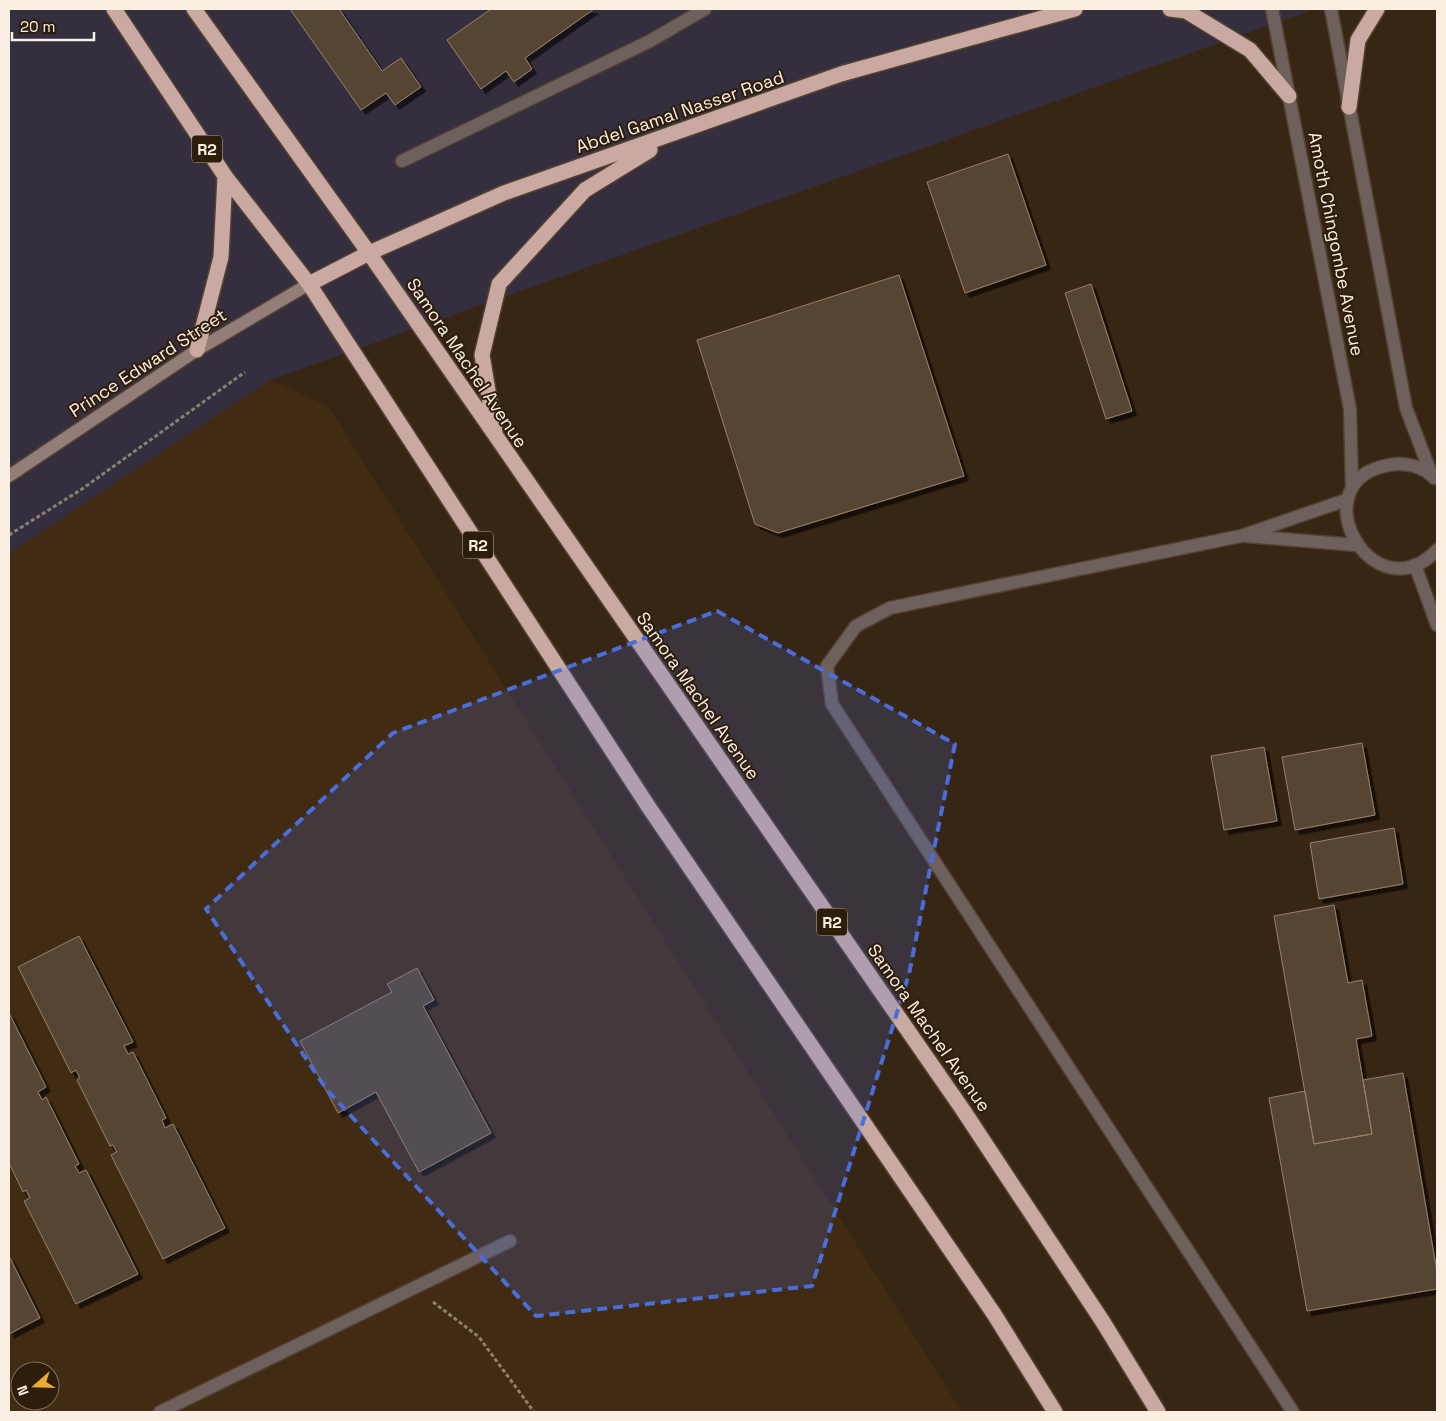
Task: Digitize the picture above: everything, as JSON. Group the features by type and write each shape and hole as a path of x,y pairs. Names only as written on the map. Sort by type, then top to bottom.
{"highway":[{"name":"R2","path":"114,9 225,176 309,284 648,806 994,1314 1055,1412"},
{"name":"Samora Machel Avenue","path":"194,9 369,253 963,1110 1104,1322 1158,1412"},
{"name":"Abdel Gamal Nasser Road","path":"309,284 369,253 504,194 841,74 1075,9"},
{"path":"1170,9 1186,11 1250,50 1290,96"},
{"path":"1349,106 1358,40 1377,9"},
{"path":"496,438 482,356 499,284 585,190 674,135"},
{"path":"197,350 221,257 225,176"}],"main road":[{"name":"Prince Edward Street","path":"9,476 197,350 309,284"}],"street":[{"path":"402,161 650,41 705,9"},
{"name":"Amoth Chingombe Avenue","path":"1272,9 1350,408 1352,487"},
{"path":"1331,9 1406,408 1435,479"},
{"path":"1435,479 1415,466 1398,463 1380,466 1352,487 1346,500 1347,521 1356,545 1370,560 1384,566 1399,568 1415,565 1430,558 1437,550"},
{"path":"1293,1412 832,704 827,666 856,626 890,608 1241,536 1346,500"},
{"path":"1241,536 1356,545"},
{"path":"1415,565 1437,625"},
{"path":"160,1412 510,1241"}],"path":[{"path":"9,536 82,489 245,372"},
{"path":"414,1288 479,1337 534,1412"}],"highlighted area":[{"path":"717,611 955,744 909,974 812,1286 536,1316 327,1090 206,909 393,733"}],"shaded area":[{"path":"9,9 1315,9 270,380 9,554"},
{"path":"270,380 328,406 962,1412 9,1412 9,554"}],"building":[{"path":"290,9 339,9 382,71 401,58 421,87 395,105 386,93 361,110"},
{"path":"491,9 594,9 525,58 532,69 514,82 506,71 481,89 447,40"},
{"path":"1008,154 1046,265 965,293 927,182"},
{"path":"899,275 964,476 778,533 755,524 697,340"},
{"path":"1091,284 1132,411 1106,419 1065,293"},
{"path":"1362,743 1375,815 1295,830 1282,757"},
{"path":"1264,747 1277,821 1224,830 1211,756"},
{"path":"1394,828 1403,884 1319,899 1310,843"},
{"path":"1334,905 1348,983 1362,980 1372,1036 1356,1039 1372,1134 1314,1144 1274,916"},
{"path":"79,936 133,1042 124,1046 128,1054 133,1052 166,1118 162,1120 165,1128 173,1124 225,1228 163,1259 111,1155 117,1152 113,1145 110,1146 77,1080 80,1078 76,1070 71,1073 18,967"},
{"path":"417,968 434,1000 423,1006 491,1133 419,1172 376,1092 338,1113 300,1041 392,992 387,984"},
{"path":"9,1013 46,1087 38,1092 42,1100 46,1097 79,1164 75,1166 79,1173 86,1170 138,1274 76,1304 24,1201 30,1198 26,1190 23,1192 9,1163"},
{"path":"1403,1073 1437,1272 1437,1289 1307,1311 1269,1098 1305,1091 1314,1144 1372,1134 1363,1080"},
{"path":"9,1256 40,1318 9,1334"}]}
